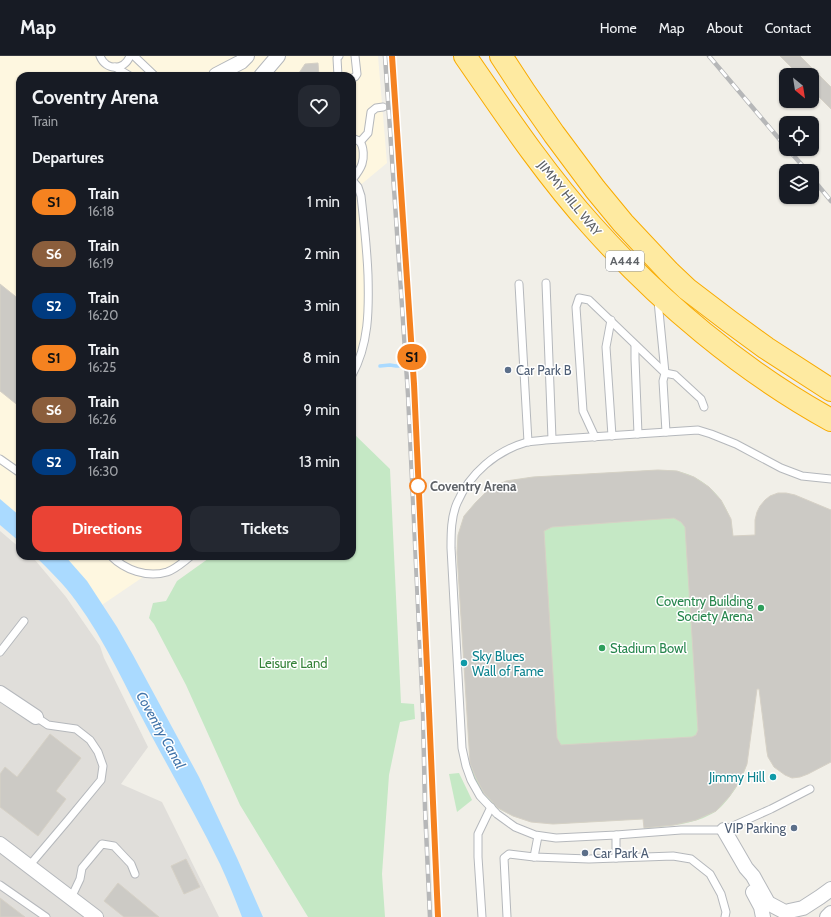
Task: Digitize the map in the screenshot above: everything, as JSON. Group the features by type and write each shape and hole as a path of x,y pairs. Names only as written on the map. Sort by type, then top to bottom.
{"highway":[{"name":"JIMMY HILL WAY","path":"465,56 559,187 591,226 658,293 740,361 781,390 831,420"},
{"name":"JIMMY HILL WAY","path":"501,56 554,134 595,189 623,223 669,272 687,289 729,321 772,352 831,390"}],"street":[{"path":"225,72 241,62 247,56"},
{"path":"264,72 278,56"},
{"path":"1,695 36,716"},
{"path":"724,830 768,903 790,913"},
{"path":"0,844 96,917"},
{"path":"746,868 745,880 761,907 763,917"},
{"path":"769,917 776,912 790,913 803,908 831,889"},
{"path":"827,917 831,913"}],"lane":[{"path":"100,56 103,62 107,65 115,67 123,72"},
{"path":"115,67 120,67 130,56"},
{"path":"134,56 151,72"},
{"path":"338,72 337,58 339,56"},
{"path":"355,56 356,76"},
{"path":"360,142 368,134 371,112 376,108 383,107"},
{"path":"356,140 360,142 363,149 363,163 356,175"},
{"path":"356,185 360,196 367,255 369,301 366,332 362,351 356,365"},
{"path":"546,283 552,439"},
{"path":"519,284 528,442"},
{"path":"658,293 665,373 663,381 666,432"},
{"path":"595,437 583,411 576,307 579,298 589,300 665,373 674,375 701,399 704,407"},
{"path":"611,320 606,347 612,436"},
{"path":"635,345 638,434"},
{"path":"810,788 724,830 681,830 556,838 538,836 515,827 497,814 480,796 466,766 462,748 451,525 456,503 464,489 479,470 493,458 511,448 528,442 552,439 698,430 711,434 757,455 781,468 802,476 831,479"},
{"path":"0,459 16,470"},
{"path":"115,560 128,569 142,573 154,574 173,569 185,560"},
{"path":"0,652 24,621"},
{"path":"29,866 101,780 103,766 98,752 90,740 76,729 48,725 36,716"},
{"path":"482,917 478,834 491,808"},
{"path":"616,835 616,858"},
{"path":"534,857 538,836"},
{"path":"71,898 80,879 82,868 102,844 114,846 131,864 135,874"},
{"path":"507,917 504,858 509,854 534,857 589,859 673,856 691,859 710,874 721,894 726,912 724,917"},
{"path":"0,885 46,917"}],"shaded area":[{"path":"0,56 378,56 387,163 358,187 361,196 368,316 356,360 356,72 16,72 16,526 0,513"},
{"path":"0,531 16,545 16,560 35,560 66,597 100,646 104,658 148,747 121,784 162,802 219,917 0,917"},
{"path":"51,560 185,560 173,569 149,573 93,611"}],"green space":[{"name":"Leisure Land","path":"356,436 390,469 401,703 414,704 415,719 400,722 389,775 382,874 385,917 308,917 240,805 186,685 154,624 149,618 153,603 166,601 177,581 206,560 356,560"},
{"name":"Stadium Bowl","path":"670,470 686,473 710,487 722,501 731,520 747,764 743,775 732,793 718,810 698,820 681,824 644,828 663,814 643,819 553,824 513,816 497,808 477,786 472,774 457,553 458,535 464,516 489,489 506,481 533,477"},
{"path":"459,773 472,800 457,812 449,774"}],"water":[{"path":"0,499 16,513 16,539 0,525"},
{"name":"Coventry Canal","path":"39,560 69,560 87,581 117,627 199,777 263,917 242,917 212,847 106,649 87,617 56,577"}],"building":[{"path":"780,56 800,56 812,68 792,68"},
{"path":"318,63 319,72 300,72 305,64"},
{"path":"819,75 831,87 831,109 819,97"},
{"path":"0,284 16,297 16,404 0,391"},
{"name":"Stadium Bowl","path":"658,470 677,471 694,477 709,487 721,500 731,519 733,536 755,535 755,520 760,506 770,496 778,493 795,495 831,510 831,762 808,774 792,778 774,767 768,757 759,689 757,689 747,764 740,781 729,797 716,811 696,820 674,825 644,828 643,819 553,824 531,822 513,816 498,808 484,793 470,763 457,553 458,535 464,516 489,489 506,481 533,477","holes":["674,518 681,522 685,527 698,730 696,735 692,737 561,745 557,738 544,531 552,527"]},
{"path":"50,734 81,758 56,791 66,799 38,836 0,807 0,774 5,767 17,777"},
{"path":"186,859 200,887 184,894 171,866"},
{"path":"118,883 159,917 124,917 104,901"},
{"path":"0,898 25,917 0,917"}],"waterway":[{"path":"416,364 423,363"},
{"path":"380,366 399,366"}],"railway":[{"path":"385,56 408,394 423,712 425,808 430,917"},
{"path":"392,56 416,427"},
{"path":"709,56 779,139"},
{"path":"794,156 801,164"},
{"path":"819,186 831,201"},
{"path":"429,705 438,917"}],"train":[{"name":"S1","path":"392,56 414,384 436,900 438,917"}],"place":[{"name":"Car Park B","path":"508,370"},
{"name":"Coventry Arena","path":"418,486"},
{"name":"Coventry Building Society Arena","path":"761,608"},
{"name":"Stadium Bowl","path":"602,648"},
{"name":"Sky Blues Wall of Fame","path":"464,663"},
{"name":"Jimmy Hill","path":"773,777"},
{"name":"VIP Parking","path":"794,828"},
{"name":"Car Park A","path":"585,853"}]}
